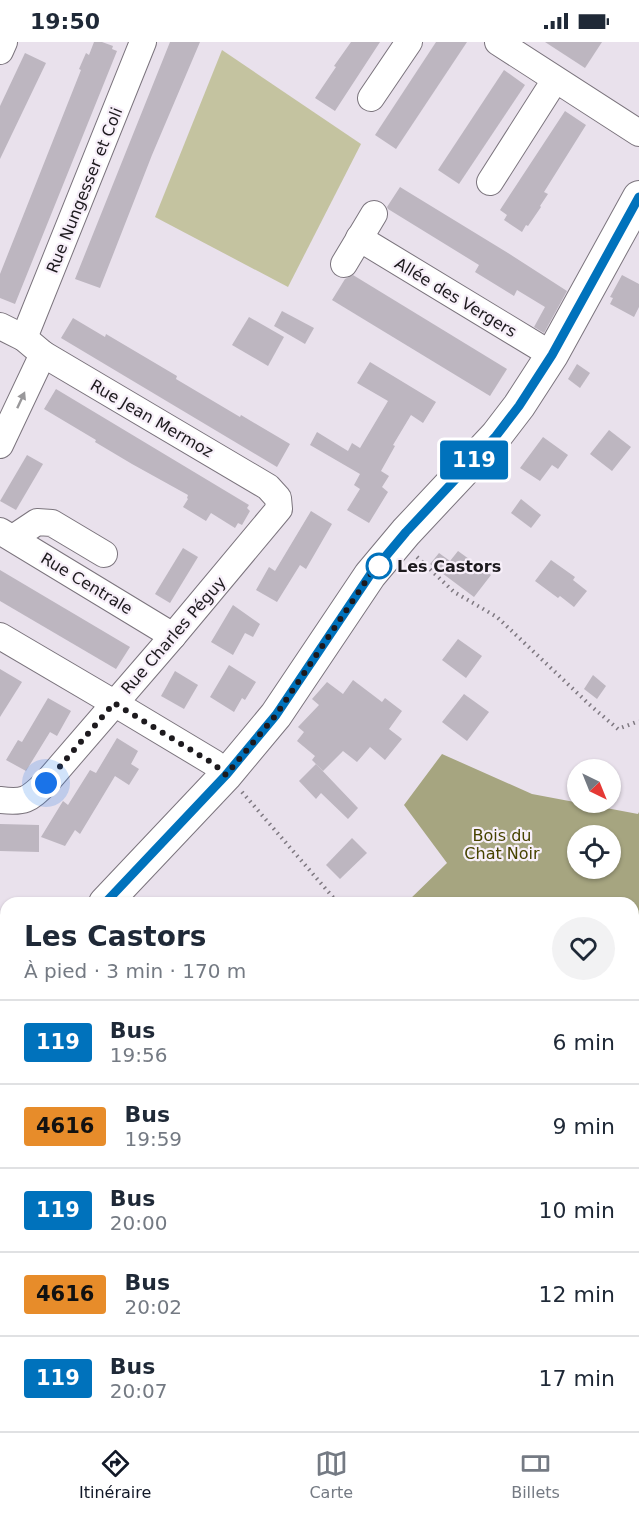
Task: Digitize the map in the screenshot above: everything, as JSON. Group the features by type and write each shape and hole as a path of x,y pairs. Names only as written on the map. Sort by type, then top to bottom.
{"main road":[{"path":"111,897 226,775 276,715 370,575 496,436 519,406 552,355 639,197"}],"street":[{"path":"0,51 4,42"},
{"name":"Rue Nungesser et Coli","path":"0,445 144,42"},
{"path":"371,98 409,42"},
{"path":"498,42 639,133"},
{"path":"490,182 555,80"},
{"path":"344,264 374,214"},
{"name":"Allée des Vergers","path":"359,238 552,355"},
{"name":"Rue Jean Mermoz","path":"0,326 268,487 279,498"},
{"name":"Rue Charles Péguy","path":"0,800 17,802 31,798 46,783 279,509 279,498"},
{"path":"6,534 37,522 52,523 104,554"},
{"name":"Rue Centrale","path":"6,534 173,636"},
{"path":"0,636 214,764 226,775"}],"path":[{"path":"399,541 454,592 497,618 618,729 639,722"},
{"path":"226,775 333,897"}],"green space":[{"path":"222,50 361,144 288,287 155,217"},
{"name":"Bois du Chat Noir","path":"442,754 532,794 567,801 567,813 621,813 621,811 638,814 639,812 639,897 412,897 447,863 404,805"}],"building":[{"path":"94,42 113,46 112,49 117,51 15,304 0,298 0,274 81,70 79,69 86,53 89,55"},
{"path":"170,42 200,42 152,155 100,288 75,279"},
{"path":"351,42 380,42 335,111 315,98"},
{"path":"436,42 467,42 396,149 375,135"},
{"path":"545,42 602,42 585,68"},
{"path":"25,53 46,63 0,159 0,106"},
{"path":"504,70 525,85 459,184 438,170"},
{"path":"565,111 586,125 544,192 548,194 541,207 522,232 504,220 507,215 500,210"},
{"path":"400,187 567,291 544,333 534,327 545,307 517,290 514,296 475,272 479,265 388,209 387,207"},
{"path":"353,275 507,369 490,396 332,300 345,279"},
{"path":"622,275 639,284 639,307 634,317 610,304 613,298 610,297"},
{"path":"282,311 314,328 305,344 274,326"},
{"path":"249,317 284,337 268,366 232,345"},
{"path":"73,318 105,337 106,334 177,376 176,379 290,444 277,467 61,338"},
{"path":"370,362 436,402 423,423 411,415 393,445 395,446 381,471 389,476 382,487 388,492 369,523 347,510 360,489 354,485 360,474 310,445 317,432 348,451 352,443 360,448 388,401 357,383"},
{"path":"577,364 590,373 580,388 568,379"},
{"path":"56,389 249,505 247,508 250,511 242,525 238,523 235,528 211,513 206,521 183,507 188,495 95,442 96,440 44,409"},
{"path":"609,430 631,447 612,471 590,454"},
{"path":"543,437 568,455 558,469 552,465 540,481 520,468"},
{"path":"27,455 43,464 16,510 0,501"},
{"path":"521,499 541,515 531,528 511,513"},
{"path":"311,511 332,524 306,569 300,565 277,602 256,590 269,567 275,571"},
{"path":"183,548 198,557 170,603 155,594"},
{"path":"458,551 491,575 474,597 430,564 439,553 450,561"},
{"path":"551,560 575,577 573,580 587,591 574,607 535,581"},
{"path":"0,570 130,647 116,669 0,601"},
{"path":"233,605 260,624 253,637 245,633 233,655 211,642"},
{"path":"458,639 482,656 466,678 442,660"},
{"path":"229,665 256,682 245,700 242,698 234,712 210,697"},
{"path":"0,669 22,682 0,717"},
{"path":"175,671 198,685 184,709 161,696"},
{"path":"593,675 606,686 597,699 584,689"},
{"path":"353,680 382,702 385,698 402,711 389,729 402,739 385,760 370,747 357,762 343,751 323,771 312,760 315,756 297,741 304,732 298,727 319,705 312,699 327,682 343,694"},
{"path":"464,694 489,712 467,741 442,722"},
{"path":"48,698 71,711 57,736 50,732 26,771 6,760 18,740 22,742"},
{"path":"117,738 138,751 131,764 139,769 129,785 115,776 80,834 75,830 65,846 41,837 63,801 68,805 90,770 96,773"},
{"path":"316,764 358,808 348,819 321,793 316,799 299,781"},
{"path":"0,824 39,825 39,852 0,851"},
{"path":"352,838 367,853 340,879 326,865"}],"bus line":[{"name":"119","path":"111,897 226,775 276,715 370,575 406,532 496,436 519,406 552,355 639,197"}],"place":[{"name":"Les Castors","path":"379,566"}],"route":[{"path":"46,783 114,703 214,764 226,775 276,715 370,575 384,560 379,566"}]}
